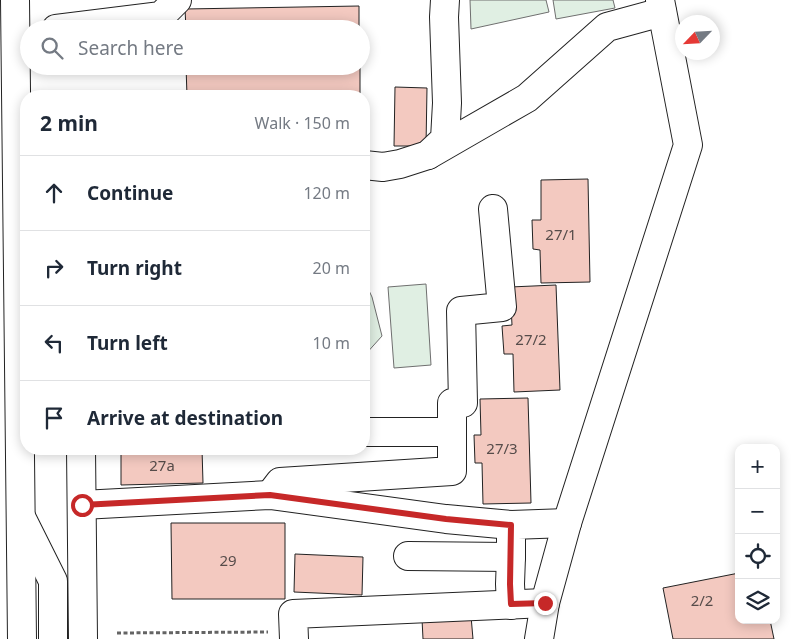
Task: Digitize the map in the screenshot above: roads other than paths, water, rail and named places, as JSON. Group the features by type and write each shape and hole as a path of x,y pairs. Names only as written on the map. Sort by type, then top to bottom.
{"main road":[{"path":"15,0 20,24"},
{"path":"129,20 162,16 177,0"},
{"path":"428,156 445,138 447,103 445,0"},
{"path":"370,166 382,167 428,156 527,98 607,27 661,6 688,145 567,523 545,603 539,639"},
{"path":"20,46 16,73 20,428"},
{"path":"16,73 26,90"},
{"path":"270,495 280,482 452,470 452,403 463,403 461,311 502,307 493,209"},
{"path":"370,432 452,432"},
{"path":"20,455 22,639"},
{"path":"81,455 83,639"},
{"path":"82,505 270,495 446,519 511,525 567,523"},
{"path":"21,517 53,581 53,639"},
{"path":"511,525 511,604"},
{"path":"408,556 511,557"},
{"path":"294,636 293,614 545,603"}]}
